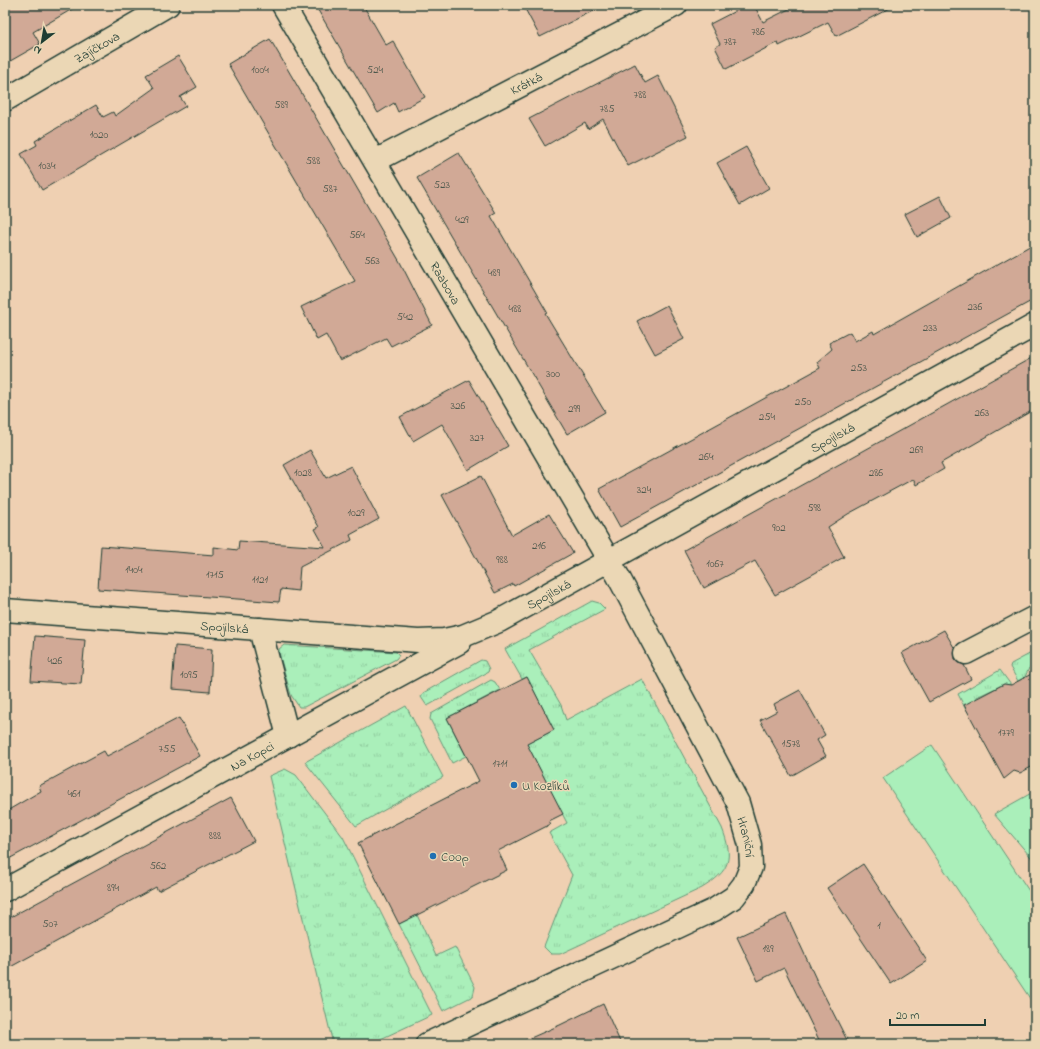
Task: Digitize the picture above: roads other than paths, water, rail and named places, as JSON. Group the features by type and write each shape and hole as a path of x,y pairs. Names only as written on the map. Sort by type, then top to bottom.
{"street":[{"name":"Zajíčkova","path":"5,100 168,5"},
{"name":"Raabova","path":"283,5 609,561"},
{"name":"Krátká","path":"375,161 676,5"},
{"name":"Spojilská","path":"5,610 418,641 444,640 463,636 499,621 1035,325"},
{"name":"Hraniční","path":"427,1044 714,910 734,897 744,884 751,867 750,844 738,802 609,561"},
{"path":"966,653 1035,617"},
{"name":"Na Kopci","path":"5,890 499,621"},
{"path":"260,630 288,736"}],"place":[{"name":"U Kozlíků","path":"514,785"},
{"name":"Coop","path":"433,856"}]}
